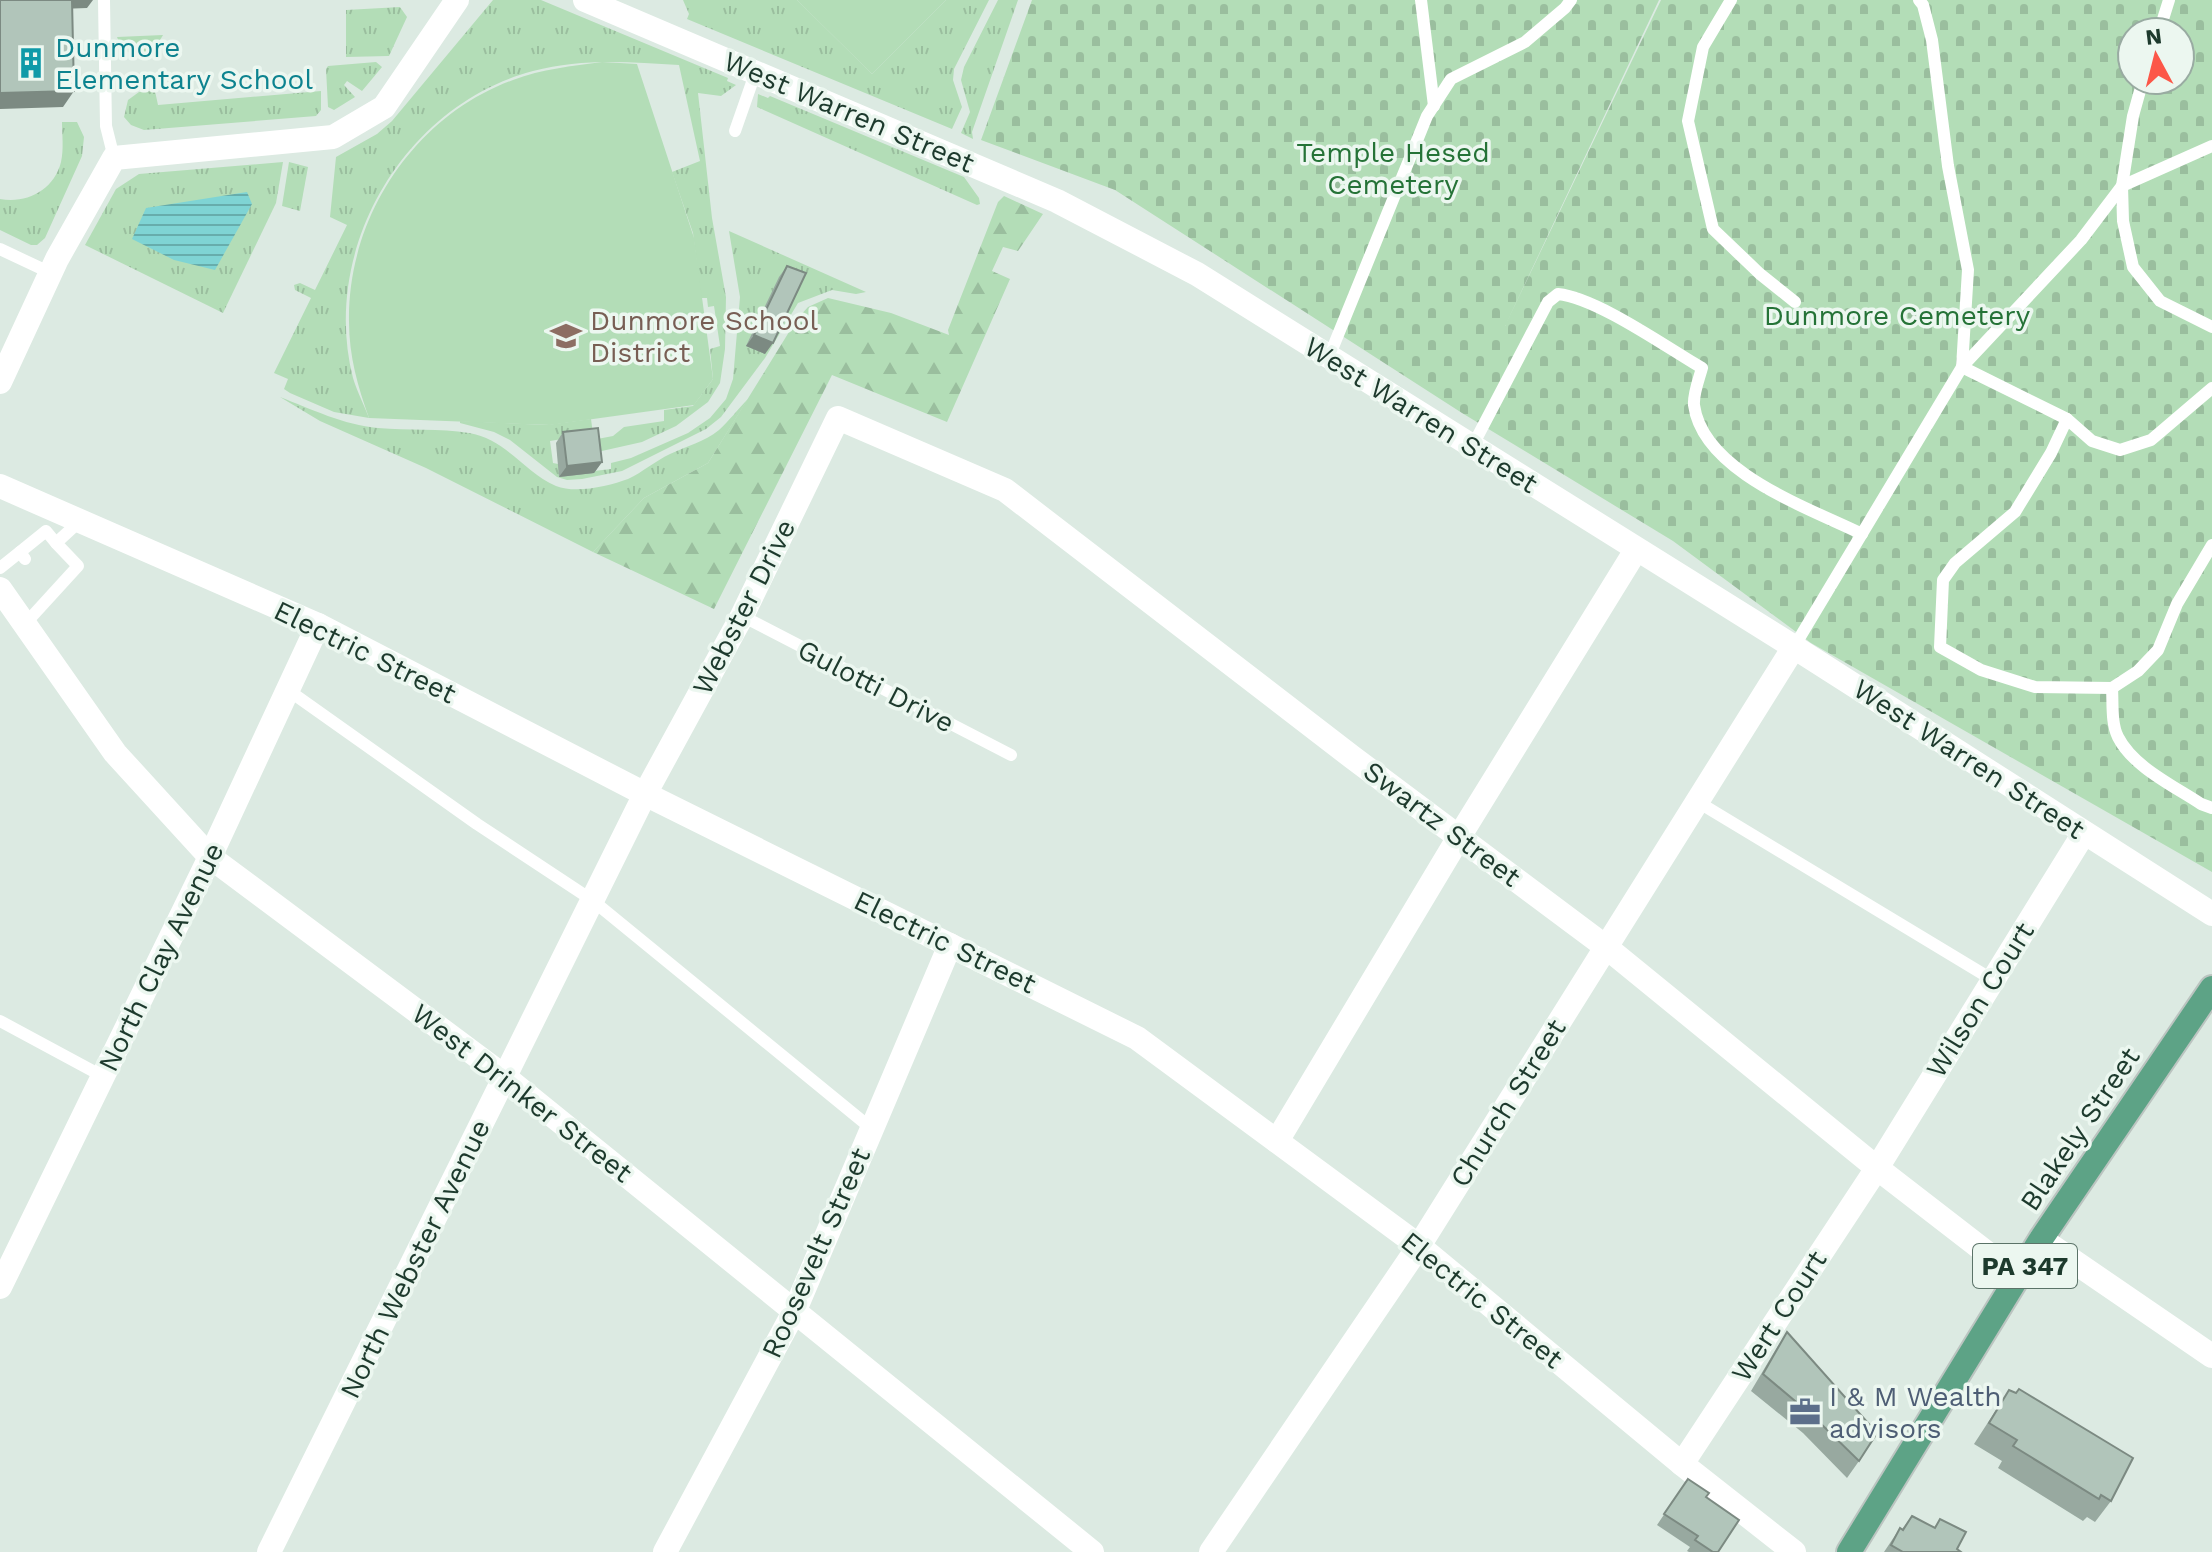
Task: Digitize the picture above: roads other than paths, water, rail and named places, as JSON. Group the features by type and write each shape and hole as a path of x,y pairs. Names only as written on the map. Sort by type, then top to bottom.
{"main road":[{"name":"Blakely Street","path":"1849,1552 2041,1239 2212,988"}],"street":[{"path":"0,382 51,273 114,158 333,137 384,107 457,0"},
{"name":"West Warren Street","path":"585,0 1057,201 1197,274 1794,647 2212,914"},
{"name":"Webster Drive","path":"645,794 742,616 838,418"},
{"name":"Swartz Street","path":"838,418 1005,490 1606,947 1877,1168 2018,1277"},
{"name":"Electric Street","path":"0,486 318,625 645,794 1137,1038 1419,1246 1682,1464 1794,1552"},
{"path":"1277,1141 1636,550"},
{"name":"West Drinker Street","path":"0,589 115,753 210,857 505,1077 1092,1552"},
{"name":"North Clay Avenue","path":"0,1287 210,857 318,625"},
{"name":"Church Street","path":"1211,1552 1419,1246 1794,647"},
{"name":"North Webster Avenue","path":"269,1552 645,794"},
{"name":"Wilson Court","path":"1877,1168 2084,833"},
{"name":"Roosevelt Street","path":"665,1552 795,1310 950,945"},
{"name":"Wert Court","path":"1682,1464 1877,1168"},
{"path":"2041,1239 2212,1356"}],"lane":[{"path":"104,0 106,126 114,158"},
{"path":"1421,0 1434,106"},
{"path":"1329,357 1427,116 1451,79 1525,42 1571,0"},
{"path":"1731,0 1703,47 1688,121 1713,229 1795,302"},
{"path":"1919,0 1932,40 1948,166 1968,270 1962,367"},
{"path":"735,131 756,71"},
{"path":"2139,96 2122,186 2123,221 2133,267 2160,301 2212,327"},
{"path":"1794,647 1962,367 2081,240 2122,186 2212,146"},
{"path":"0,249 51,273"},
{"path":"1472,447 1548,302 1558,294 1570,295 1620,319 1702,368 1693,403 1701,428 1711,444 1747,477 1862,534"},
{"path":"1962,367 2067,419 2092,441 2120,450 2151,440 2212,388"},
{"path":"2067,419 2051,453 2015,512 1955,563 1943,580 1940,647 1981,670 2035,687 2112,688 2138,671 2158,650 2177,604 2212,545"},
{"path":"56,543 80,521"},
{"path":"0,568 22,555 46,531 78,566 25,624"},
{"path":"40,583 49,596"},
{"name":"Gulotti Drive","path":"742,616 1011,755"},
{"path":"2112,688 2114,723 2119,739 2138,761 2201,804 2212,808"},
{"path":"288,690 477,824 592,900 872,1129"},
{"path":"1698,802 1993,980"},
{"path":"0,1021 104,1077"}],"water":[{"path":"247,192 252,204 215,270 174,260 132,239 146,208"}],"place":[{"name":"Dunmore Elementary School","path":"31,63"},
{"name":"Dunmore School District","path":"566,336"},
{"name":"I & M Wealth advisors","path":"1805,1412"}],"park label":[{"name":"Temple Hesed Cemetery","path":"1393,168"},
{"name":"Dunmore Cemetery","path":"1897,315"}]}
